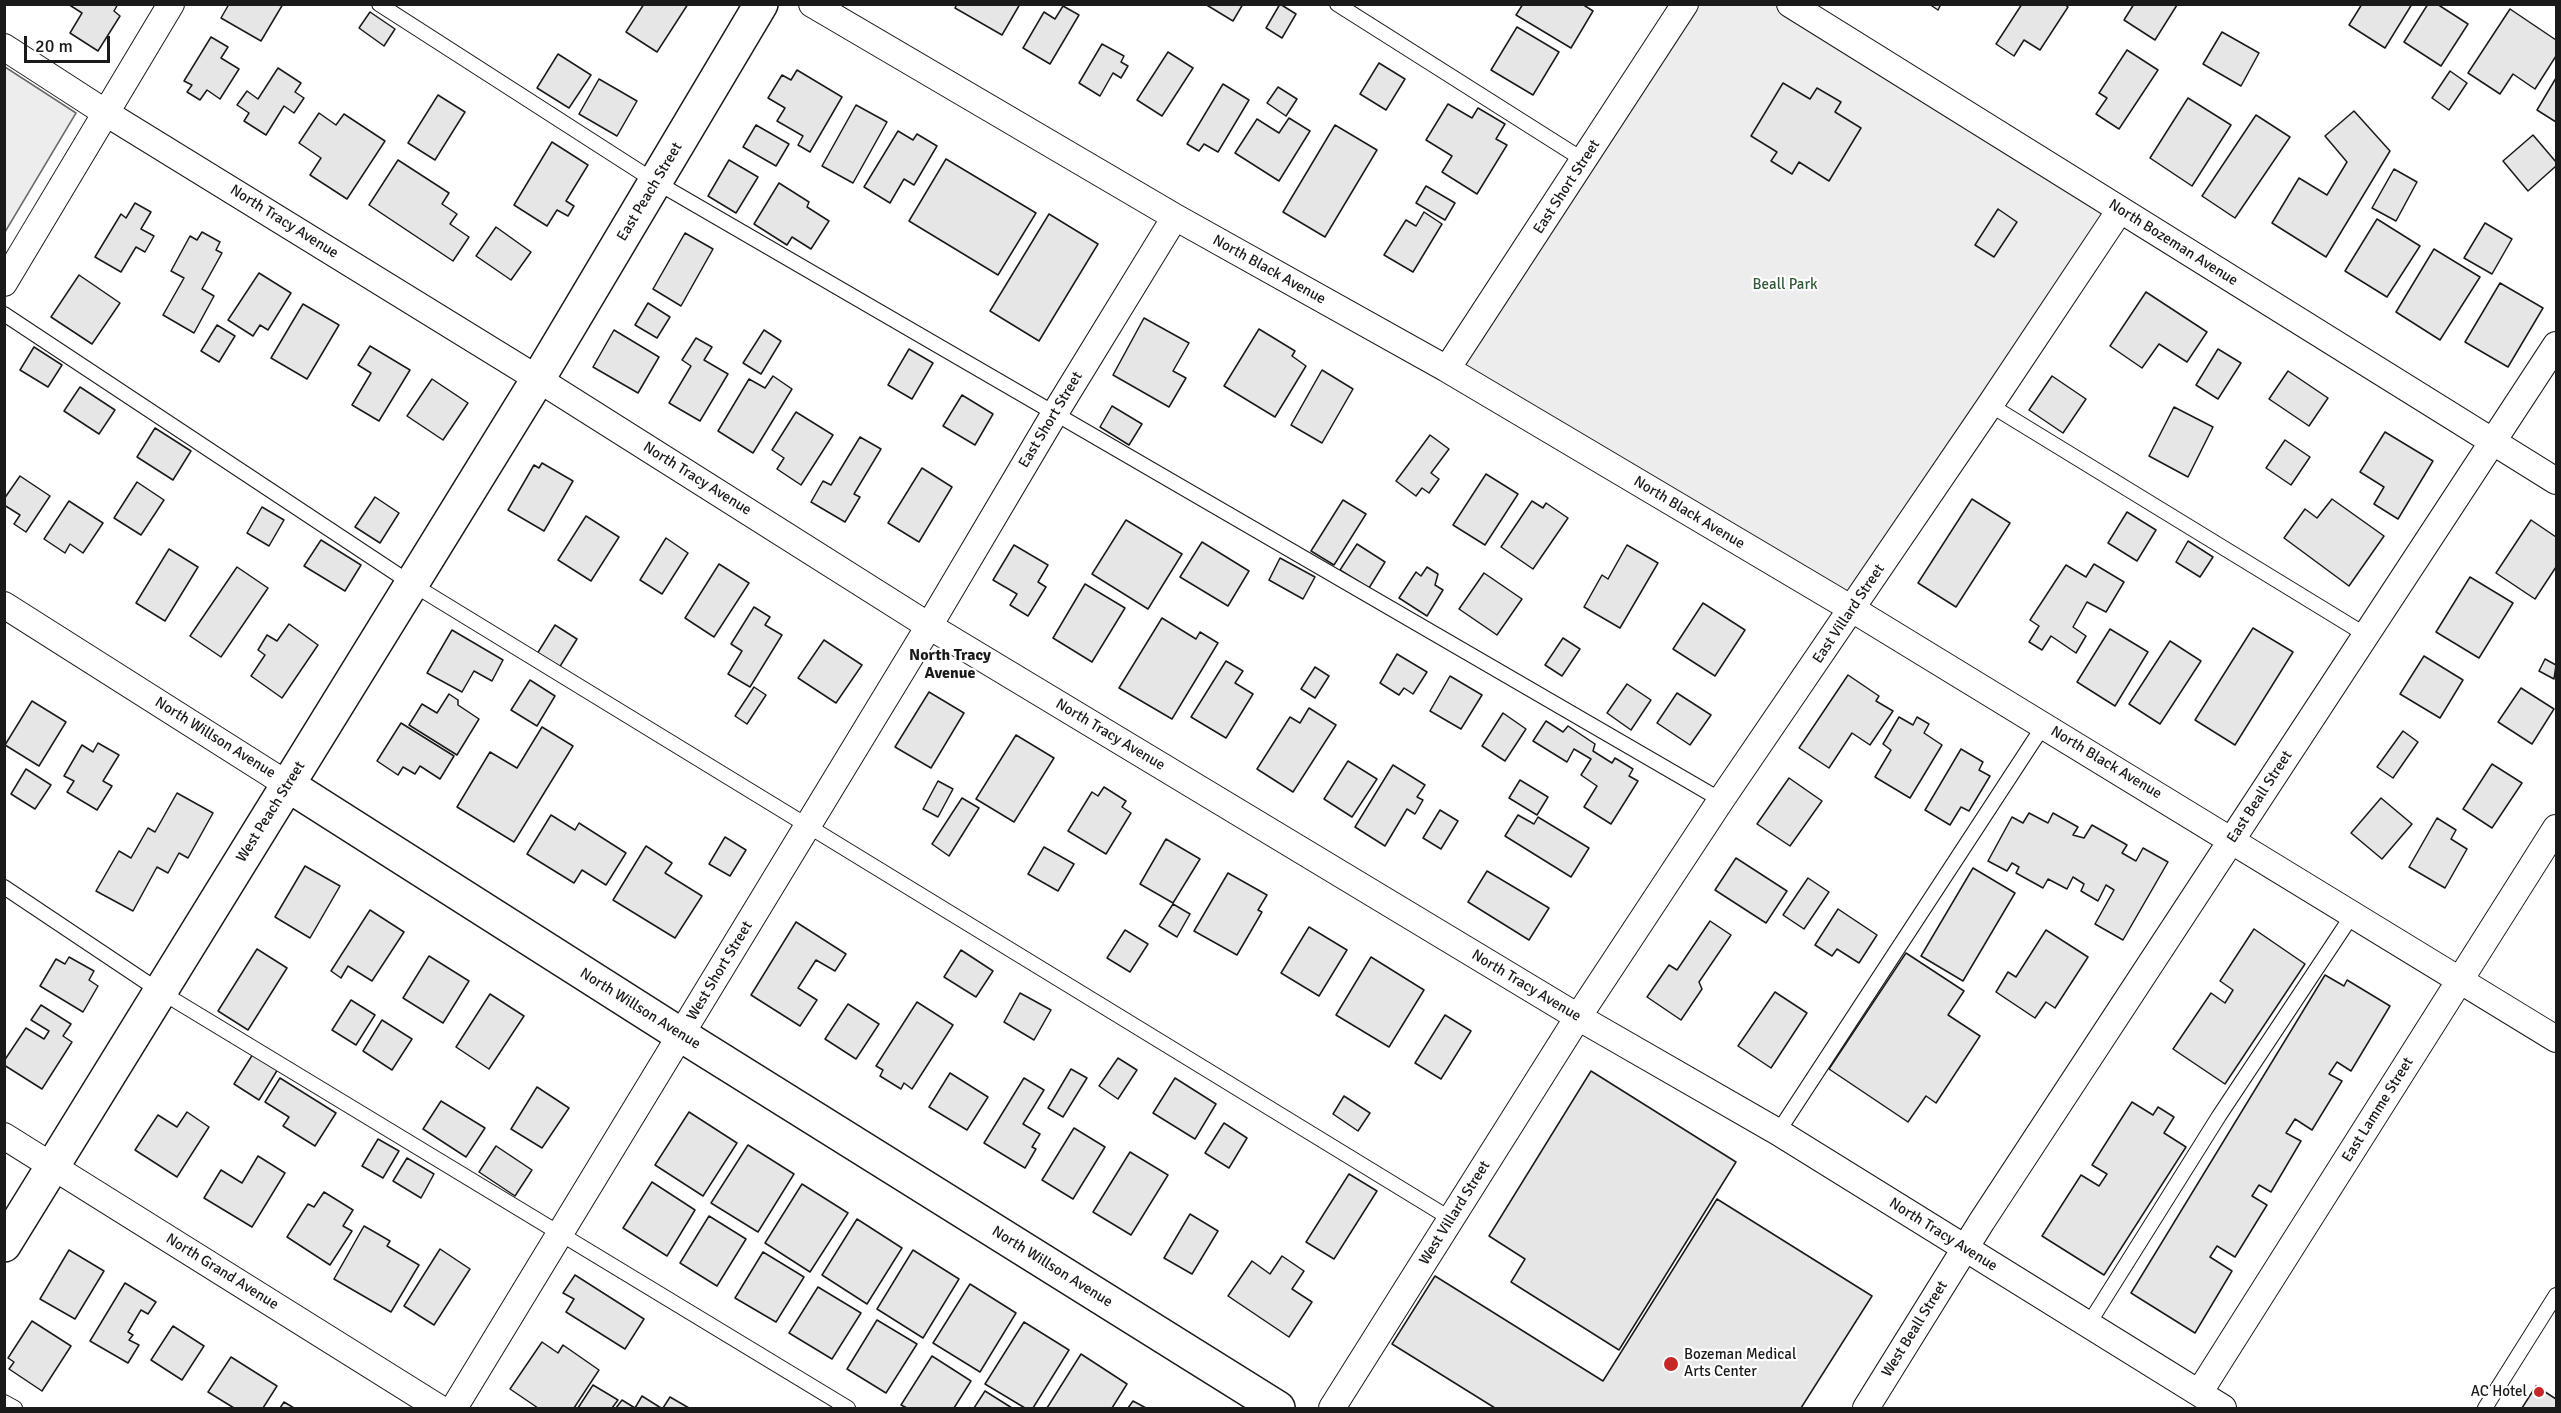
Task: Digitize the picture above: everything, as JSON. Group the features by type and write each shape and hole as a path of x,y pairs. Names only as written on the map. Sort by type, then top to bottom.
{"main road":[{"name":"East Peach Street","path":"538,379 761,4"},
{"name":"West Peach Street","path":"4,1245 538,379"},
{"name":"North Willson Avenue","path":"288,785 681,1035 1278,1408"}],"street":[{"path":"4,283 171,4"},
{"name":"North Black Avenue","path":"812,4 1175,217 1447,369 1852,609 2556,1039"},
{"name":"East Short Street","path":"1447,369 1685,4"},
{"name":"North Bozeman Avenue","path":"1790,4 2556,481"},
{"name":"North Tracy Avenue","path":"4,47 106,113 538,379 929,626 1578,1017 1778,1132 2223,1408"},
{"name":"East Villard Street","path":"1578,1017 1721,800 2120,210"},
{"name":"East Short Street","path":"929,626 1055,413 1175,217"},
{"name":"East Beall Street","path":"1965,1249 2556,345"},
{"name":"North Willson Avenue","path":"4,605 288,785"},
{"name":"West Short Street","path":"454,1408 929,626"},
{"name":"East Lamme Street","path":"2199,1393 2556,828"},
{"name":"West Villard Street","path":"1332,1408 1578,1017"},
{"name":"North Grand Avenue","path":"4,1136 439,1408"},
{"name":"West Beall Street","path":"1866,1408 1965,1249"}],"lane":[{"path":"380,4 656,182 1721,800"},
{"path":"1337,4 1585,160"},
{"path":"4,314 412,584 1451,1219"},
{"path":"1990,405 2367,635"},
{"path":"1778,1132 2044,725"},
{"path":"4,887 161,992 848,1408"},
{"path":"2088,1325 2219,1116 2353,914"},
{"path":"2485,1408 2556,1295"},
{"path":"4,1402 15,1408"}],"green space":[{"name":"Beall Park","path":"1685,5 1790,5 2120,210 1852,609 1447,369"},
{"path":"5,67 76,113 5,232"}],"building":[{"path":"68,4 118,4 114,11 120,16 98,51 70,33 82,13"},
{"path":"229,4 283,4 261,41 221,18"},
{"path":"644,4 688,4 657,52 626,32"},
{"path":"957,4 1020,4 1002,35 955,8"},
{"path":"1205,4 1243,4 1233,21"},
{"path":"1280,4 1296,14 1282,38 1266,28"},
{"path":"1523,4 1582,4 1593,11 1571,48 1516,15"},
{"path":"1929,4 1941,4 1938,10"},
{"path":"2022,4 2064,4 2068,7 2040,50 2024,40 2014,56 1996,44"},
{"path":"2134,4 2177,5 2155,40 2124,20"},
{"path":"2362,4 2412,4 2385,48 2349,25"},
{"path":"2428,4 2437,4 2468,24 2441,66 2404,42"},
{"path":"1063,6 1079,15 1050,64 1023,48 1044,12 1055,19"},
{"path":"2510,9 2556,40 2556,56 2535,89 2513,74 2500,94 2468,73"},
{"path":"370,12 395,29 384,46 359,28"},
{"path":"1517,27 1559,52 1533,95 1491,70"},
{"path":"2222,32 2259,53 2241,86 2203,64"},
{"path":"211,37 228,47 221,58 239,69 220,99 207,90 200,100 187,92 192,85 184,81"},
{"path":"1102,44 1124,56 1121,62 1128,66 1121,78 1113,73 1100,96 1079,83"},
{"path":"2127,50 2158,70 2119,129 2096,114 2107,98 2099,93"},
{"path":"1168,52 1193,68 1162,116 1137,100"},
{"path":"558,54 591,75 569,108 537,88"},
{"path":"1379,63 1405,79 1386,110 1360,94"},
{"path":"278,68 301,83 295,92 304,98 294,113 284,106 266,135 244,121 249,113 237,105 247,91 258,99"},
{"path":"797,70 842,97 810,152 798,145 803,136 777,121 785,108 768,98 782,75 791,80"},
{"path":"2450,71 2467,83 2449,110 2432,98"},
{"path":"2556,78 2556,122 2537,110"},
{"path":"599,79 637,101 617,136 579,114"},
{"path":"1783,83 1810,99 1817,88 1841,102 1835,112 1861,128 1829,181 1799,162 1792,174 1771,161 1777,152 1751,136"},
{"path":"1223,84 1249,100 1218,152 1204,144 1199,151 1187,144"},
{"path":"1278,87 1297,99 1286,116 1267,103"},
{"path":"438,95 465,112 435,160 408,143"},
{"path":"2188,98 2231,125 2192,186 2150,158"},
{"path":"1448,104 1472,118 1478,108 1505,124 1496,139 1507,145 1477,194 1442,172 1452,156 1426,140"},
{"path":"856,105 887,122 853,183 822,166"},
{"path":"2354,111 2390,151 2326,257 2272,223 2299,178 2327,195 2347,162 2325,136"},
{"path":"319,113 336,125 344,114 385,141 347,199 310,175 321,158 299,143"},
{"path":"2256,115 2290,137 2235,218 2202,196"},
{"path":"1289,118 1310,131 1279,181 1235,153 1257,119 1279,133"},
{"path":"756,125 789,144 776,166 743,147"},
{"path":"1335,125 1377,150 1325,237 1283,212"},
{"path":"898,131 913,140 917,134 937,146 914,185 904,179 890,203 864,187"},
{"path":"2533,135 2556,162 2556,166 2528,191 2503,161"},
{"path":"552,142 588,165 566,201 574,206 568,216 557,210 547,226 514,205"},
{"path":"946,159 1036,213 998,275 909,221"},
{"path":"398,160 449,193 442,204 457,214 450,224 469,237 453,261 369,205"},
{"path":"729,160 758,177 736,213 708,196"},
{"path":"2394,169 2417,182 2396,221 2372,208"},
{"path":"779,183 809,202 807,207 829,221 811,249 792,237 787,245 754,224"},
{"path":"1426,186 1455,203 1445,220 1416,203"},
{"path":"135,203 151,212 141,229 154,236 145,252 136,247 121,272 95,257 121,214 126,218"},
{"path":"1998,209 2017,222 1994,257 1975,245"},
{"path":"1424,212 1442,224 1413,272 1384,255 1406,220 1416,226"},
{"path":"1049,214 1098,244 1039,341 990,311"},
{"path":"2377,219 2420,246 2387,297 2345,271"},
{"path":"2485,223 2512,239 2492,274 2464,258"},
{"path":"496,227 531,252 511,280 476,256"},
{"path":"202,232 220,242 216,250 222,253 202,289 214,296 194,333 163,315 184,278 171,271 190,236 197,240"},
{"path":"685,233 713,249 681,306 653,289"},
{"path":"2434,249 2480,277 2440,340 2396,312"},
{"path":"259,273 291,293 268,330 260,325 253,336 228,320"},
{"path":"79,275 120,303 92,344 51,317"},
{"path":"2500,283 2543,308 2508,367 2465,342"},
{"path":"2146,292 2207,332 2187,362 2159,344 2142,368 2110,346"},
{"path":"648,303 670,317 657,338 635,325"},
{"path":"303,304 339,325 307,379 271,358"},
{"path":"1144,318 1189,343 1173,371 1186,378 1169,407 1113,375"},
{"path":"217,325 235,336 219,362 201,351"},
{"path":"1259,329 1295,351 1292,356 1306,366 1275,417 1224,386"},
{"path":"614,330 659,357 638,393 593,367"},
{"path":"764,330 781,341 761,374 743,363"},
{"path":"696,338 712,347 704,360 728,374 700,421 669,403 691,366 682,360"},
{"path":"370,346 410,370 379,421 352,405 371,373 358,365"},
{"path":"34,347 62,365 48,387 20,370"},
{"path":"909,349 933,363 912,399 888,385"},
{"path":"2218,349 2241,363 2218,399 2196,385"},
{"path":"1322,370 1353,389 1322,443 1291,425"},
{"path":"2288,371 2328,398 2309,426 2269,399"},
{"path":"773,376 792,389 753,453 718,431 749,379 765,388"},
{"path":"2052,376 2086,399 2063,433 2029,410"},
{"path":"432,379 468,403 443,440 407,416"},
{"path":"80,387 115,410 99,434 64,411"},
{"path":"962,395 993,414 975,445 943,426"},
{"path":"1112,406 1142,424 1129,445 1100,427"},
{"path":"2174,407 2213,427 2188,477 2149,456"},
{"path":"796,412 833,435 801,485 777,469 784,458 772,450"},
{"path":"155,428 191,451 173,480 137,457"},
{"path":"2385,432 2433,461 2398,519 2374,504 2384,487 2360,472"},
{"path":"1430,435 1449,449 1431,473 1439,479 1429,493 1422,488 1416,496 1396,481"},
{"path":"860,437 881,449 854,494 860,497 845,522 811,502 823,481 831,485"},
{"path":"2285,440 2310,457 2291,485 2266,468"},
{"path":"542,463 573,481 544,531 508,510 534,465 539,468"},
{"path":"922,468 952,487 919,542 888,523"},
{"path":"1486,474 1518,494 1485,545 1453,525"},
{"path":"20,476 50,496 26,532 14,524 20,515 4,505 4,499"},
{"path":"137,482 164,500 141,535 114,518"},
{"path":"375,497 399,513 380,543 355,527"},
{"path":"1972,499 2010,523 1956,607 1918,583"},
{"path":"2332,499 2384,536 2349,586 2284,538 2305,509 2317,518"},
{"path":"1343,500 1366,514 1334,565 1311,551"},
{"path":"69,501 103,523 83,553 70,544 65,553 44,539"},
{"path":"1532,501 1543,508 1546,503 1568,518 1533,569 1501,547"},
{"path":"262,507 284,520 269,546 247,533"},
{"path":"2127,512 2156,530 2137,561 2108,543"},
{"path":"586,516 619,537 591,581 558,560"},
{"path":"1126,520 1182,554 1148,609 1092,574"},
{"path":"2531,520 2556,537 2556,567 2535,599 2496,573"},
{"path":"666,538 688,553 662,594 640,580"},
{"path":"321,540 361,565 345,591 304,566"},
{"path":"2188,541 2213,557 2200,577 2176,562"},
{"path":"1202,542 1249,571 1228,606 1180,577"},
{"path":"1357,544 1385,562 1369,588 1340,570"},
{"path":"1014,545 1048,565 1038,582 1046,587 1028,616 1010,605 1017,594 993,580"},
{"path":"1627,545 1658,563 1620,628 1584,607 1602,575 1608,579"},
{"path":"169,549 198,567 165,621 136,603"},
{"path":"1280,558 1315,577 1303,599 1269,580"},
{"path":"719,564 749,583 714,637 685,618"},
{"path":"2094,564 2124,582 2106,612 2087,602 2073,627 2086,636 2076,653 2051,636 2042,650 2029,642 2039,626 2030,620 2066,565 2086,577"},
{"path":"237,567 268,588 221,657 190,636"},
{"path":"1427,567 1438,574 1435,585 1443,590 1427,616 1399,598 1416,572 1421,576"},
{"path":"1484,573 1522,599 1497,635 1459,609"},
{"path":"2470,577 2513,603 2479,658 2436,632"},
{"path":"1085,584 1125,608 1092,662 1053,638"},
{"path":"1703,603 1745,630 1715,676 1673,649"},
{"path":"754,607 770,617 765,625 782,635 750,687 728,674 742,651 731,644"},
{"path":"1162,618 1196,639 1200,632 1218,643 1172,719 1119,688"},
{"path":"289,624 318,645 282,698 251,676 265,655 258,650 267,635 277,641"},
{"path":"555,625 577,639 559,668 537,654"},
{"path":"2253,628 2293,652 2235,745 2195,720"},
{"path":"2110,629 2148,652 2115,706 2077,682"},
{"path":"452,630 503,660 492,681 474,671 462,692 427,673"},
{"path":"1563,638 1580,649 1562,676 1545,665"},
{"path":"824,640 862,665 836,703 798,678"},
{"path":"2170,641 2201,661 2160,724 2129,704"},
{"path":"1397,654 1427,672 1413,694 1404,688 1399,695 1380,683"},
{"path":"2424,656 2463,680 2440,718 2400,694"},
{"path":"2545,659 2556,665 2554,679 2539,671"},
{"path":"1226,661 1243,671 1235,683 1253,694 1226,738 1191,717"},
{"path":"1315,667 1329,676 1315,698 1301,689"},
{"path":"1848,675 1879,696 1876,701 1893,711 1870,745 1852,733 1829,768 1799,748"},
{"path":"1450,676 1482,695 1461,729 1430,711"},
{"path":"530,680 555,696 537,726 511,710"},
{"path":"1627,684 1651,700 1631,730 1607,713"},
{"path":"754,687 766,695 747,724 735,716"},
{"path":"2521,688 2554,709 2532,744 2498,722"},
{"path":"929,692 964,713 931,768 895,747"},
{"path":"1677,693 1711,715 1690,745 1657,723"},
{"path":"449,694 458,700 458,705 479,719 457,755 409,725 422,704 437,713"},
{"path":"32,701 66,722 39,766 5,745"},
{"path":"1309,708 1336,725 1293,792 1257,769 1290,717 1300,723"},
{"path":"1503,713 1526,729 1505,761 1482,746"},
{"path":"1899,717 1913,725 1917,717 1929,724 1924,733 1942,745 1910,798 1875,777 1891,750 1883,744"},
{"path":"1546,721 1563,732 1568,726 1595,744 1593,751 1612,763 1615,758 1633,769 1629,776 1638,781 1611,824 1584,807 1597,786 1581,775 1591,759 1574,749 1567,762 1533,741"},
{"path":"401,723 454,756 440,779 420,766 415,774 403,767 398,775 377,761"},
{"path":"542,727 573,746 514,842 457,807 490,752 517,768"},
{"path":"2403,731 2418,742 2393,778 2377,767"},
{"path":"1016,735 1054,758 1014,822 976,799"},
{"path":"98,743 119,755 103,781 112,786 97,810 67,792 74,781 64,776 82,745 93,752"},
{"path":"1961,749 1983,762 1979,770 1990,776 1969,811 1961,807 1950,825 1925,810"},
{"path":"1348,761 1377,779 1352,817 1324,799"},
{"path":"2492,764 2522,783 2492,828 2463,809"},
{"path":"1393,765 1425,785 1417,797 1423,800 1415,814 1407,809 1385,846 1355,827"},
{"path":"26,769 51,785 35,809 11,794"},
{"path":"1789,778 1822,801 1790,846 1757,824"},
{"path":"1520,780 1548,797 1537,815 1509,798"},
{"path":"938,781 953,789 938,817 923,809"},
{"path":"1104,787 1126,801 1122,807 1131,813 1106,854 1068,831 1092,792 1098,796"},
{"path":"177,793 213,813 188,858 179,853 168,873 157,867 133,911 96,891 119,851 131,858 148,828 155,832"},
{"path":"962,798 979,808 949,856 932,844"},
{"path":"2381,798 2412,824 2382,859 2351,833"},
{"path":"1440,810 1458,821 1441,849 1423,838"},
{"path":"2029,813 2048,823 2053,813 2078,827 2073,835 2084,838 2092,825 2127,845 2122,853 2136,861 2143,848 2168,862 2123,940 2095,924 2114,890 2106,885 2098,901 2081,891 2084,884 2073,877 2067,889 2048,879 2043,888 2016,873 2019,867 2012,863 2007,871 1988,861 2012,817 2023,823"},
{"path":"551,815 575,830 579,823 626,853 606,885 582,870 574,883 527,854"},
{"path":"1518,815 1534,824 1538,817 1589,848 1571,877 1505,836"},
{"path":"2437,818 2456,830 2451,839 2467,849 2445,888 2409,867"},
{"path":"725,837 746,850 730,876 709,864"},
{"path":"1166,839 1200,859 1173,903 1140,884"},
{"path":"646,846 672,863 665,873 702,896 675,938 613,900"},
{"path":"1044,847 1074,864 1058,891 1028,874"},
{"path":"1736,858 1787,891 1766,923 1715,890"},
{"path":"305,866 340,886 310,938 275,917"},
{"path":"1973,868 2015,893 1963,981 1921,956"},
{"path":"1487,871 1549,908 1529,940 1468,902"},
{"path":"1228,873 1267,895 1258,910 1262,912 1237,955 1194,931"},
{"path":"1808,878 1829,892 1804,929 1783,915"},
{"path":"1173,904 1190,914 1177,937 1159,926"},
{"path":"1838,909 1877,935 1859,963 1837,949 1832,956 1815,945"},
{"path":"370,910 404,932 372,981 348,966 341,978 331,971"},
{"path":"1710,921 1731,935 1699,982 1702,989 1681,1020 1647,997 1669,965 1677,970"},
{"path":"796,922 846,954 835,971 816,960 798,988 817,1000 800,1026 751,995"},
{"path":"1309,927 1347,950 1319,996 1281,973"},
{"path":"2254,929 2305,964 2225,1084 2173,1049 2211,993 2225,1003 2233,990 2220,981"},
{"path":"1125,930 1148,944 1130,972 1107,958"},
{"path":"2046,930 2088,957 2055,1008 2046,1002 2035,1018 1996,992 2008,972 2016,977"},
{"path":"257,949 287,968 248,1030 218,1011"},
{"path":"961,950 993,971 976,997 944,977"},
{"path":"1906,953 1964,991 1948,1015 1980,1036 1936,1103 1926,1096 1908,1122 1829,1069"},
{"path":"429,956 469,981 443,1023 403,998"},
{"path":"69,957 94,971 89,980 98,986 83,1012 40,986 56,959 65,964"},
{"path":"1371,957 1424,990 1389,1047 1336,1015"},
{"path":"2325,975 2344,986 2347,980 2390,1006 2351,1071 2337,1062 2329,1074 2342,1081 2312,1130 2295,1119 2286,1133 2301,1141 2271,1192 2259,1185 2252,1196 2267,1205 2235,1257 2217,1246 2210,1257 2232,1271 2195,1333 2131,1293"},
{"path":"1775,992 1807,1013 1771,1068 1738,1046"},
{"path":"1020,993 1051,1010 1034,1040 1004,1022"},
{"path":"490,994 524,1016 489,1069 456,1047"},
{"path":"351,1000 375,1015 356,1045 332,1030"},
{"path":"917,1002 953,1025 912,1089 904,1083 901,1089 880,1076 883,1070 876,1066"},
{"path":"848,1004 879,1024 856,1059 825,1039"},
{"path":"41,1005 71,1024 63,1036 72,1042 42,1089 4,1065 4,1061 26,1028 44,1039 49,1031 31,1020"},
{"path":"1445,1015 1471,1031 1441,1079 1415,1063"},
{"path":"382,1020 412,1039 392,1070 363,1051"},
{"path":"253,1054 278,1069 259,1100 234,1084"},
{"path":"1118,1058 1137,1070 1118,1099 1099,1086"},
{"path":"1071,1069 1087,1078 1063,1117 1048,1108"},
{"path":"1591,1071 1736,1162 1619,1350 1511,1282 1525,1259 1489,1236"},
{"path":"950,1073 988,1097 967,1130 929,1107"},
{"path":"280,1078 336,1113 315,1146 283,1126 289,1117 265,1102"},
{"path":"1024,1078 1044,1090 1023,1124 1040,1134 1032,1147 1036,1149 1025,1168 984,1143"},
{"path":"1175,1078 1216,1104 1195,1139 1153,1113"},
{"path":"537,1087 569,1108 542,1148 511,1129"},
{"path":"1344,1096 1370,1113 1358,1131 1333,1114"},
{"path":"441,1101 485,1128 466,1157 423,1129"},
{"path":"2132,1102 2153,1115 2158,1107 2174,1117 2164,1133 2186,1147 2104,1275 2042,1236 2081,1175 2099,1186 2107,1174 2092,1165"},
{"path":"187,1112 209,1127 177,1177 135,1150 158,1115 177,1127"},
{"path":"689,1112 737,1143 703,1196 655,1165"},
{"path":"1224,1123 1247,1138 1229,1168 1205,1153"},
{"path":"1074,1128 1105,1147 1073,1199 1042,1180"},
{"path":"378,1139 399,1151 383,1178 362,1166"},
{"path":"748,1145 794,1174 758,1232 711,1203"},
{"path":"496,1146 532,1170 515,1196 479,1172"},
{"path":"1130,1152 1168,1175 1131,1235 1093,1212"},
{"path":"258,1156 285,1173 252,1227 204,1198 221,1170 242,1183"},
{"path":"407,1158 434,1174 421,1198 393,1181"},
{"path":"1349,1174 1377,1191 1334,1259 1306,1242"},
{"path":"652,1182 695,1210 667,1256 623,1228"},
{"path":"802,1184 848,1213 810,1272 765,1243"},
{"path":"324,1192 353,1210 343,1226 352,1231 330,1265 287,1237 308,1204 314,1207"},
{"path":"1717,1199 1872,1296 1801,1408 1495,1408 1392,1344 1435,1276 1603,1381"},
{"path":"1190,1214 1218,1231 1192,1274 1164,1258"},
{"path":"709,1216 746,1239 717,1286 680,1263"},
{"path":"857,1219 902,1248 867,1304 822,1275"},
{"path":"364,1226 390,1241 387,1246 419,1265 391,1312 334,1279"},
{"path":"440,1249 470,1269 434,1325 404,1306"},
{"path":"69,1250 104,1271 75,1319 40,1299"},
{"path":"913,1250 959,1279 923,1338 877,1309"},
{"path":"763,1252 804,1277 776,1322 735,1298"},
{"path":"1282,1256 1304,1271 1292,1289 1312,1302 1289,1337 1228,1296 1252,1261 1270,1274"},
{"path":"575,1275 644,1319 625,1349 566,1312 574,1299 563,1293"},
{"path":"125,1283 156,1302 148,1314 141,1310 128,1332 133,1335 129,1340 139,1345 128,1363 90,1341"},
{"path":"970,1284 1016,1313 980,1372 933,1343"},
{"path":"818,1287 861,1313 832,1359 789,1333"},
{"path":"877,1320 917,1344 886,1393 847,1369"},
{"path":"32,1321 71,1346 42,1391 9,1369 14,1362 8,1358"},
{"path":"1024,1322 1069,1350 1033,1408 1025,1408 985,1384"},
{"path":"173,1326 204,1346 182,1380 151,1360"},
{"path":"542,1342 558,1353 563,1345 599,1370 574,1408 538,1408 510,1389"},
{"path":"1081,1354 1127,1384 1112,1408 1047,1408"},
{"path":"932,1356 971,1381 954,1408 907,1408 901,1405"},
{"path":"231,1357 277,1386 263,1408 234,1408 208,1392"},
{"path":"593,1385 618,1400 612,1408 578,1408"},
{"name":"AC Hotel","path":"2536,1386 2556,1399 2556,1408 2522,1408"},
{"path":"985,1391 1012,1408 974,1408"},
{"path":"642,1396 661,1408 635,1408"},
{"path":"670,1397 689,1408 663,1408"},
{"path":"622,1400 635,1408 616,1408"},
{"path":"1133,1401 1146,1408 1128,1408"},
{"path":"284,1402 294,1408 280,1408"}],"place":[{"name":"Bozeman Medical Arts Center","path":"1671,1364"},
{"name":"AC Hotel","path":"2539,1392"}],"district":[{"name":"North Tracy Avenue","path":"950,665"}]}
